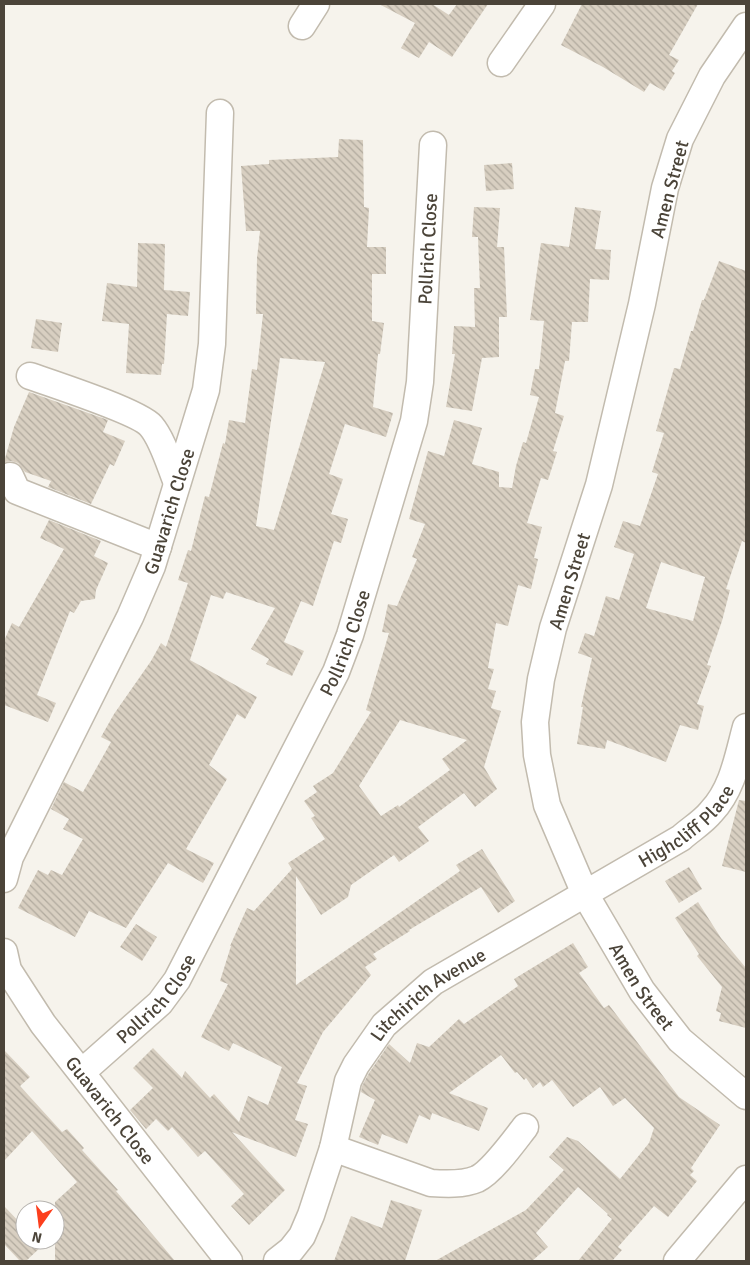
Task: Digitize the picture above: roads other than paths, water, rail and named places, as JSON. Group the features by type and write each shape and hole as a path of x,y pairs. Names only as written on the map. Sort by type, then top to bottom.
{"street":[{"path":"302,26 316,4"},
{"path":"501,63 542,4"},
{"name":"Amen Street","path":"746,26 712,76 680,139 665,188 642,304 599,485 553,628 541,679 535,722 537,755 547,805 585,894 642,991 680,1040 746,1096"},
{"name":"Guavarich Close","path":"4,879 10,857 130,617 152,566 206,390 212,344 220,113"},
{"name":"Pollrich Close","path":"82,1072 160,1003 177,980 336,672 350,635 414,420 420,382 433,145"},
{"path":"30,376 130,413 151,425 160,440 177,483"},
{"path":"10,476 17,491 158,547"},
{"name":"Highcliff Place","path":"585,894 681,838 711,813 724,796 733,775 746,727"},
{"name":"Litchirich Avenue","path":"277,1261 291,1250 302,1236 311,1215 333,1148 348,1081 356,1065 384,1025 433,982 585,894"},
{"name":"Guavarich Close","path":"4,952 8,970 43,1024 229,1261"},
{"path":"333,1148 431,1183 446,1184 477,1179 488,1171 525,1128"},
{"path":"677,1261 746,1180"}]}
